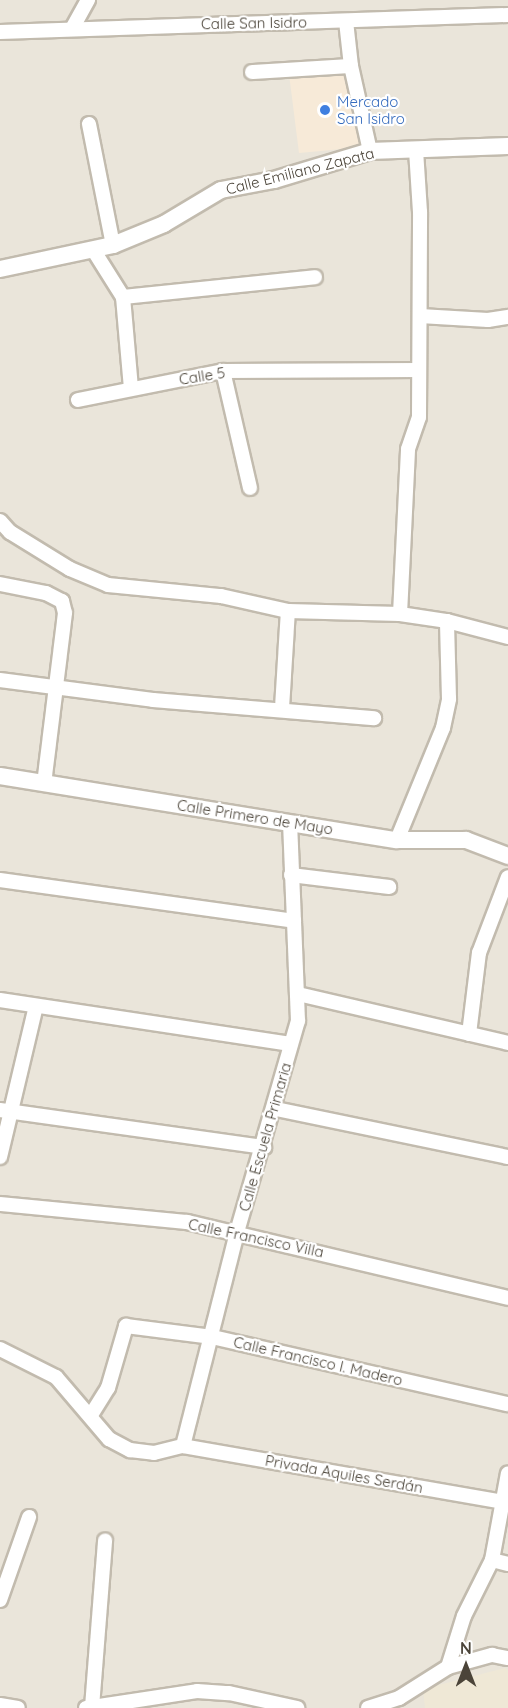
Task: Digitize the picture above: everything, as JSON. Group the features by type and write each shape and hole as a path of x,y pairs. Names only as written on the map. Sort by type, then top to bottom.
{"street":[{"path":"74,27 88,0"},
{"name":"Calle San Isidro","path":"0,32 74,27 508,15"},
{"path":"346,21 351,66 370,151"},
{"path":"252,72 351,66"},
{"path":"89,124 113,245"},
{"name":"Calle Emiliano Zapata","path":"0,269 94,251 113,245 164,224 221,190 274,180 370,151 508,146"},
{"path":"400,615 403,496 408,449 419,417 420,316 416,150"},
{"path":"94,251 123,297 131,388"},
{"path":"123,297 315,278"},
{"path":"420,316 488,320 508,317"},
{"name":"Calle 5","path":"78,400 223,371 419,370"},
{"path":"223,371 250,488"},
{"path":"0,523 70,569 108,585 155,593 221,596 288,611 400,615 447,621 508,637"},
{"path":"0,584 46,593 62,601 65,613 58,689 44,783"},
{"path":"282,708 288,611"},
{"path":"397,840 443,728 449,699 447,621"},
{"path":"0,680 58,689 374,718"},
{"name":"Calle Primero de Mayo","path":"0,776 397,840 466,840 508,856"},
{"name":"Calle Escuela Primaria","path":"183,1446 237,1232 276,1109 298,1021 290,823"},
{"path":"291,874 389,887"},
{"path":"469,1034 479,953 508,877"},
{"path":"0,880 294,921"},
{"path":"298,994 508,1042"},
{"path":"0,1000 291,1044"},
{"path":"0,1157 6,1111 36,1006"},
{"path":"276,1109 508,1157"},
{"path":"6,1111 264,1147"},
{"name":"Calle Francisco Villa","path":"0,1204 187,1222 508,1298"},
{"name":"Calle Francisco I. Madero","path":"91,1415 108,1388 126,1326 212,1337 508,1404"},
{"path":"0,1349 56,1377 109,1438 130,1450 154,1453 183,1446"},
{"name":"Privada Aquiles Serdán","path":"183,1446 505,1502"},
{"path":"448,1667 464,1616 492,1560 505,1502 508,1473"},
{"path":"0,1600 29,1517"},
{"path":"105,1541 89,1708 197,1691 229,1693 297,1708"},
{"path":"492,1560 508,1564"},
{"path":"368,1708 404,1703 448,1667 492,1655 508,1658"},
{"path":"0,1705 18,1708"}],"shaded area":[{"path":"0,0 508,0 508,1708 0,1708"},
{"name":"Mercado San Isidro","path":"349,69 364,147 299,153 289,74"},
{"path":"505,1668 508,1670 508,1708 425,1708 423,1689"}],"place":[{"name":"Mercado San Isidro","path":"325,110"}]}
